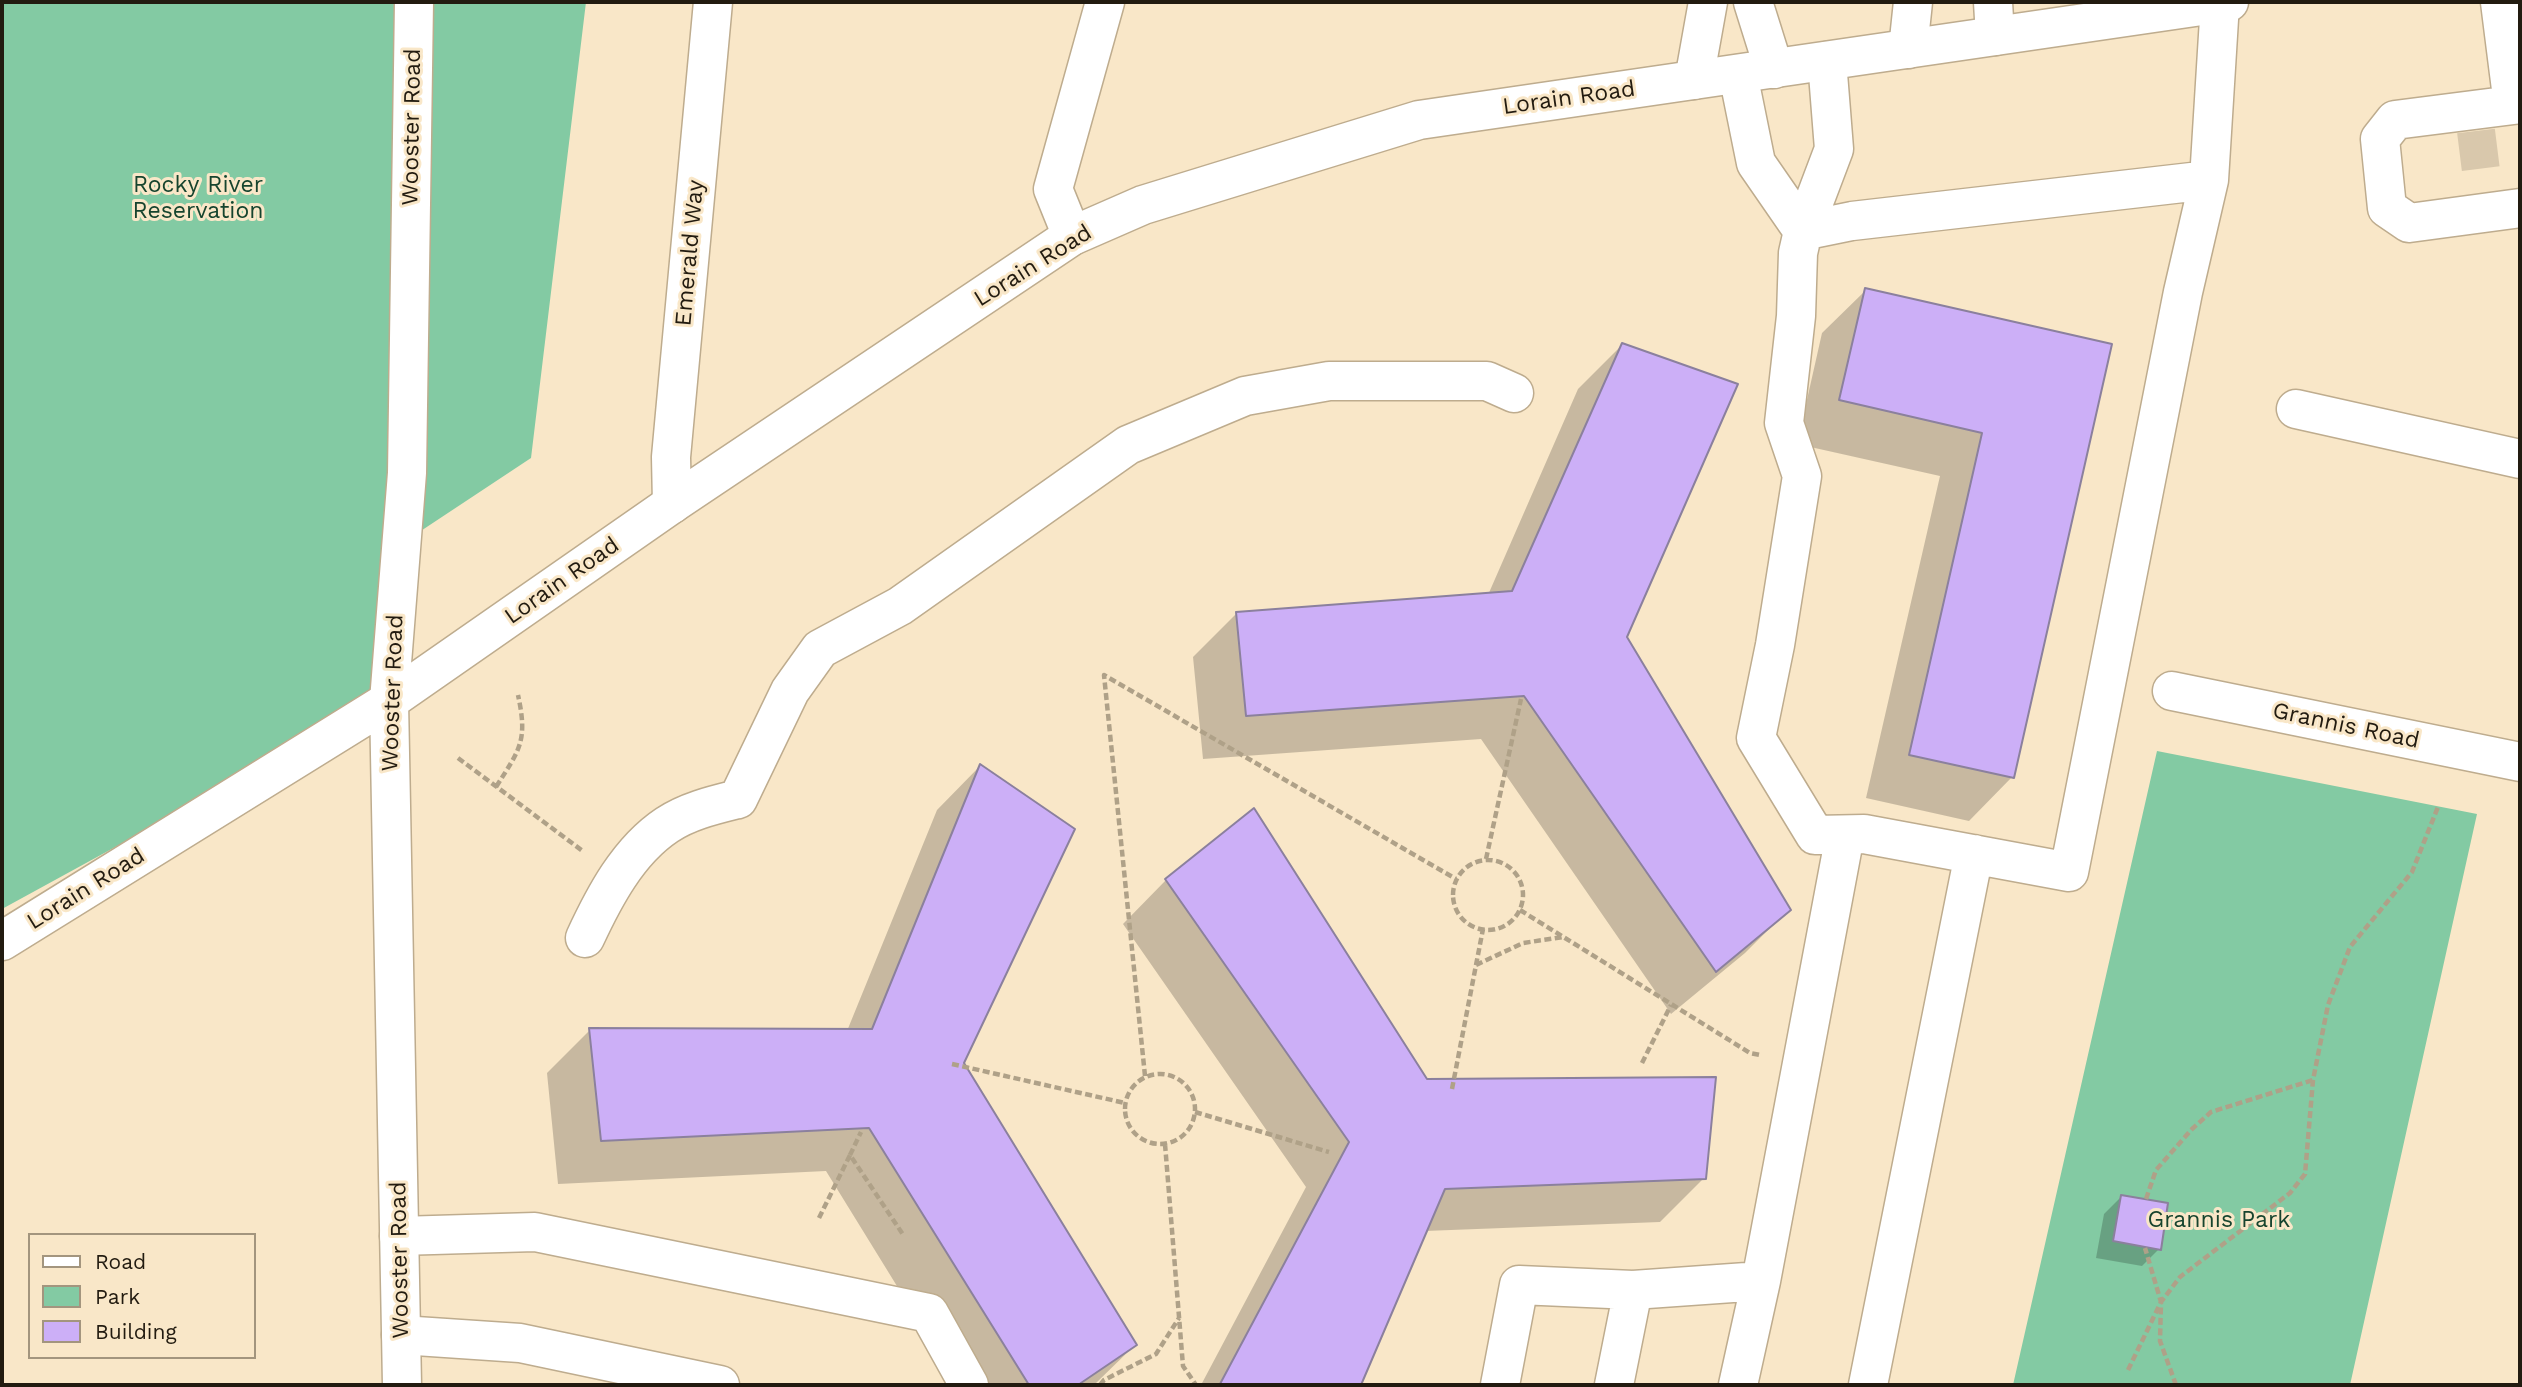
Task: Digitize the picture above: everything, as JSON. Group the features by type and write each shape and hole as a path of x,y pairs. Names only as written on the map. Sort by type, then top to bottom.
{"main road":[{"name":"Wooster Road","path":"402,1385 388,701 407,473 414,2"},
{"name":"Emerald Way","path":"672,504 671,457 713,2"},
{"path":"1072,236 1054,189 1105,2"},
{"path":"1694,80 1708,2"},
{"path":"1753,2 1756,163 1803,231"},
{"path":"1908,49 1913,2"},
{"name":"Lorain Road","path":"2,942 388,701 672,504 1072,236 1143,205 1419,120 1908,49 1994,19 2224,2"},
{"path":"1827,61 1834,149 1803,231 1798,253 1796,316 1784,423 1802,476 1775,645 1756,738 1815,835 1864,834 2069,872 2183,292 2209,180 2224,2"},
{"path":"2496,203 2409,223 2387,208 2379,139 2395,120 2475,120 2516,104 2500,2"},
{"path":"1803,231 1852,222 2209,180"},
{"path":"585,938 601,902 638,849 668,825 706,807 738,799 790,691 820,649 900,606 1128,445 1245,396 1329,381 1488,381 1514,393"},
{"path":"2296,409 2520,459"},
{"name":"Grannis Road","path":"2172,691 2520,762"},
{"path":"1738,1385 1761,1281 1845,835"},
{"path":"1868,1385 1974,854"},
{"path":"400,1236 536,1232 929,1314 969,1385"},
{"path":"1500,1385 1519,1285 1633,1290 1761,1281"},
{"path":"1614,1385 1633,1290"},
{"path":"401,1335 520,1343 720,1385"}],"path":[{"path":"1146,1076 1104,675 1456,878"},
{"path":"496,787 520,748 524,722 518,695"},
{"path":"1486,859 1521,699"},
{"path":"458,758 618,878"},
{"path":"2128,1370 2161,1302 2180,1277 2290,1193 2305,1174 2313,1080 2328,1005 2350,947 2412,872 2438,807"},
{"path":"1486,859 1509,866 1522,886 1520,910 1505,926 1494,930 1472,926 1456,911 1453,889 1456,878 1474,862 1486,859"},
{"path":"1520,910 1750,1053 1802,1063"},
{"path":"1452,1089 1483,929"},
{"path":"1476,965 1523,943 1564,937"},
{"path":"1642,1063 1671,1004"},
{"path":"952,1064 1125,1103"},
{"path":"1170,1075 1189,1089 1195,1112 1185,1133 1177,1140 1155,1144 1135,1134 1128,1125 1125,1103 1128,1093 1146,1076 1170,1075"},
{"path":"2146,1199 2156,1170 2211,1112 2313,1080"},
{"path":"1195,1112 1329,1152"},
{"path":"819,1218 861,1132"},
{"path":"1166,1144 1183,1366 1196,1385"},
{"path":"850,1155 904,1237"},
{"path":"2145,1248 2161,1302 2160,1341 2176,1385"},
{"path":"1100,1385 1113,1375 1156,1354 1180,1317"}],"green space":[{"name":"Rocky River Reservation","path":"2,2 586,2 531,458 386,554 384,700 2,909"},
{"name":"Grannis Park","path":"2157,751 2477,814 2350,1385 2013,1385"}],"building":[{"path":"1865,288 2112,344 2014,778 1909,755 1982,433 1839,400"},
{"path":"1622,343 1738,384 1627,637 1791,910 1716,972 1524,696 1246,716 1236,612 1512,591"},
{"path":"980,764 1075,829 964,1063 1137,1345 1078,1385 1029,1385 869,1128 601,1141 589,1028 872,1029"},
{"path":"1254,808 1427,1079 1716,1077 1706,1179 1445,1189 1361,1385 1220,1384 1349,1142 1165,879"},
{"path":"2121,1195 2168,1203 2161,1250 2113,1241"}],"tunnel":[{"path":"2476,131 2483,187"}]}
